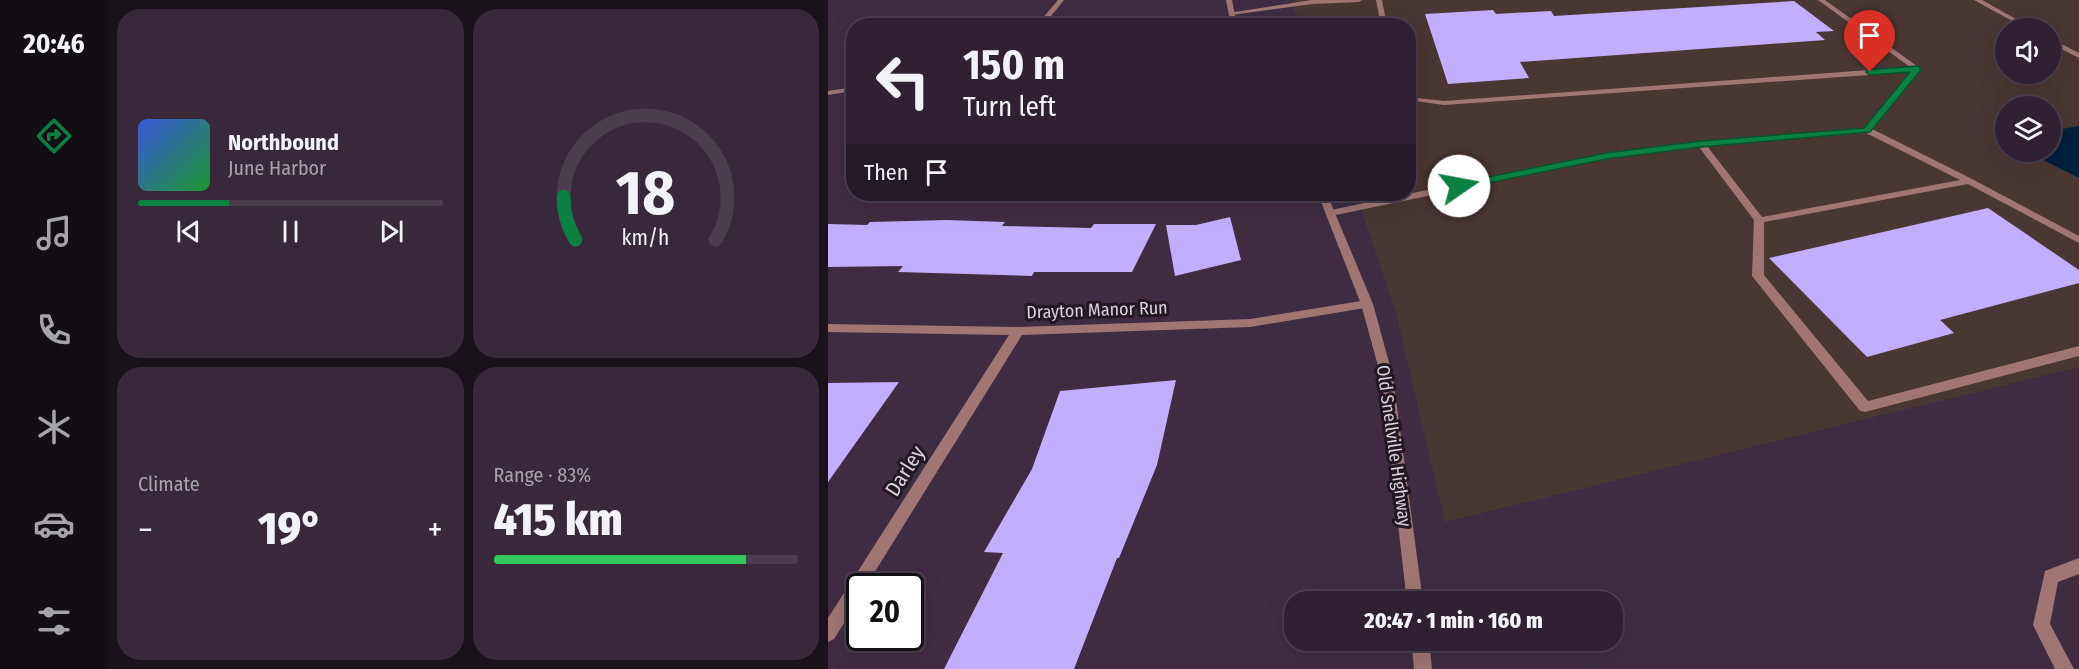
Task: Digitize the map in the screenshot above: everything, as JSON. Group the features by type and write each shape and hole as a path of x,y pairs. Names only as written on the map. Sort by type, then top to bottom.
{"street":[{"path":"1045,18 1060,0"},
{"path":"1229,0 1232,18"},
{"path":"1231,13 1296,4 1359,0"},
{"path":"1379,0 1382,18"},
{"path":"1821,0 1917,69"},
{"path":"1977,0 2010,18"},
{"path":"2061,46 2079,56"},
{"path":"1416,100 1444,103 1917,69"},
{"path":"1867,130 1917,69"},
{"path":"828,93 846,90"},
{"path":"1416,195 1606,156 1701,144 1867,130 1969,180 2079,240"},
{"path":"1701,144 1760,220 1758,276 1865,407 2079,351"},
{"path":"1760,220 1969,180"},
{"name":"Old Snellville Highway","path":"1325,201 1367,304 1387,378 1414,591"},
{"path":"1331,213 1389,201"},
{"name":"Drayton Manor Run","path":"828,328 1018,331 1250,323 1367,304"},
{"name":"Darley","path":"828,633 1018,331"},
{"path":"2065,669 2041,625 2050,577 2079,566"},
{"path":"1421,651 1423,669"}],"shaded area":[{"path":"1291,0 2079,0 2079,367 1445,522 1396,313 1358,201 1416,201 1416,18 1297,18"}],"water":[{"path":"2079,126 2079,178 2047,162 2061,162 2061,129"}],"building":[{"path":"1794,1 1834,31 1816,32 1825,40 1520,62 1529,78 1448,84 1425,14 1493,10 1496,14 1551,11 1554,16"},
{"path":"1988,208 2079,270 2079,283 1940,320 1954,333 1867,357 1769,258"},
{"path":"1230,217 1241,260 1175,276 1166,225 1196,225"},
{"path":"947,220 1005,222 1002,226 1091,228 1094,224 1156,224 1132,272 1034,272 1032,276 898,272 903,266 828,267 828,224 867,225 870,222"},
{"path":"1176,380 1157,465 1119,558 1117,558 1074,669 944,669 1003,553 984,552 1032,469 1060,391"},
{"path":"899,382 828,482 828,383"}],"route":[{"path":"1459,186 1606,156 1701,144 1867,130 1917,69 1870,72"}]}
